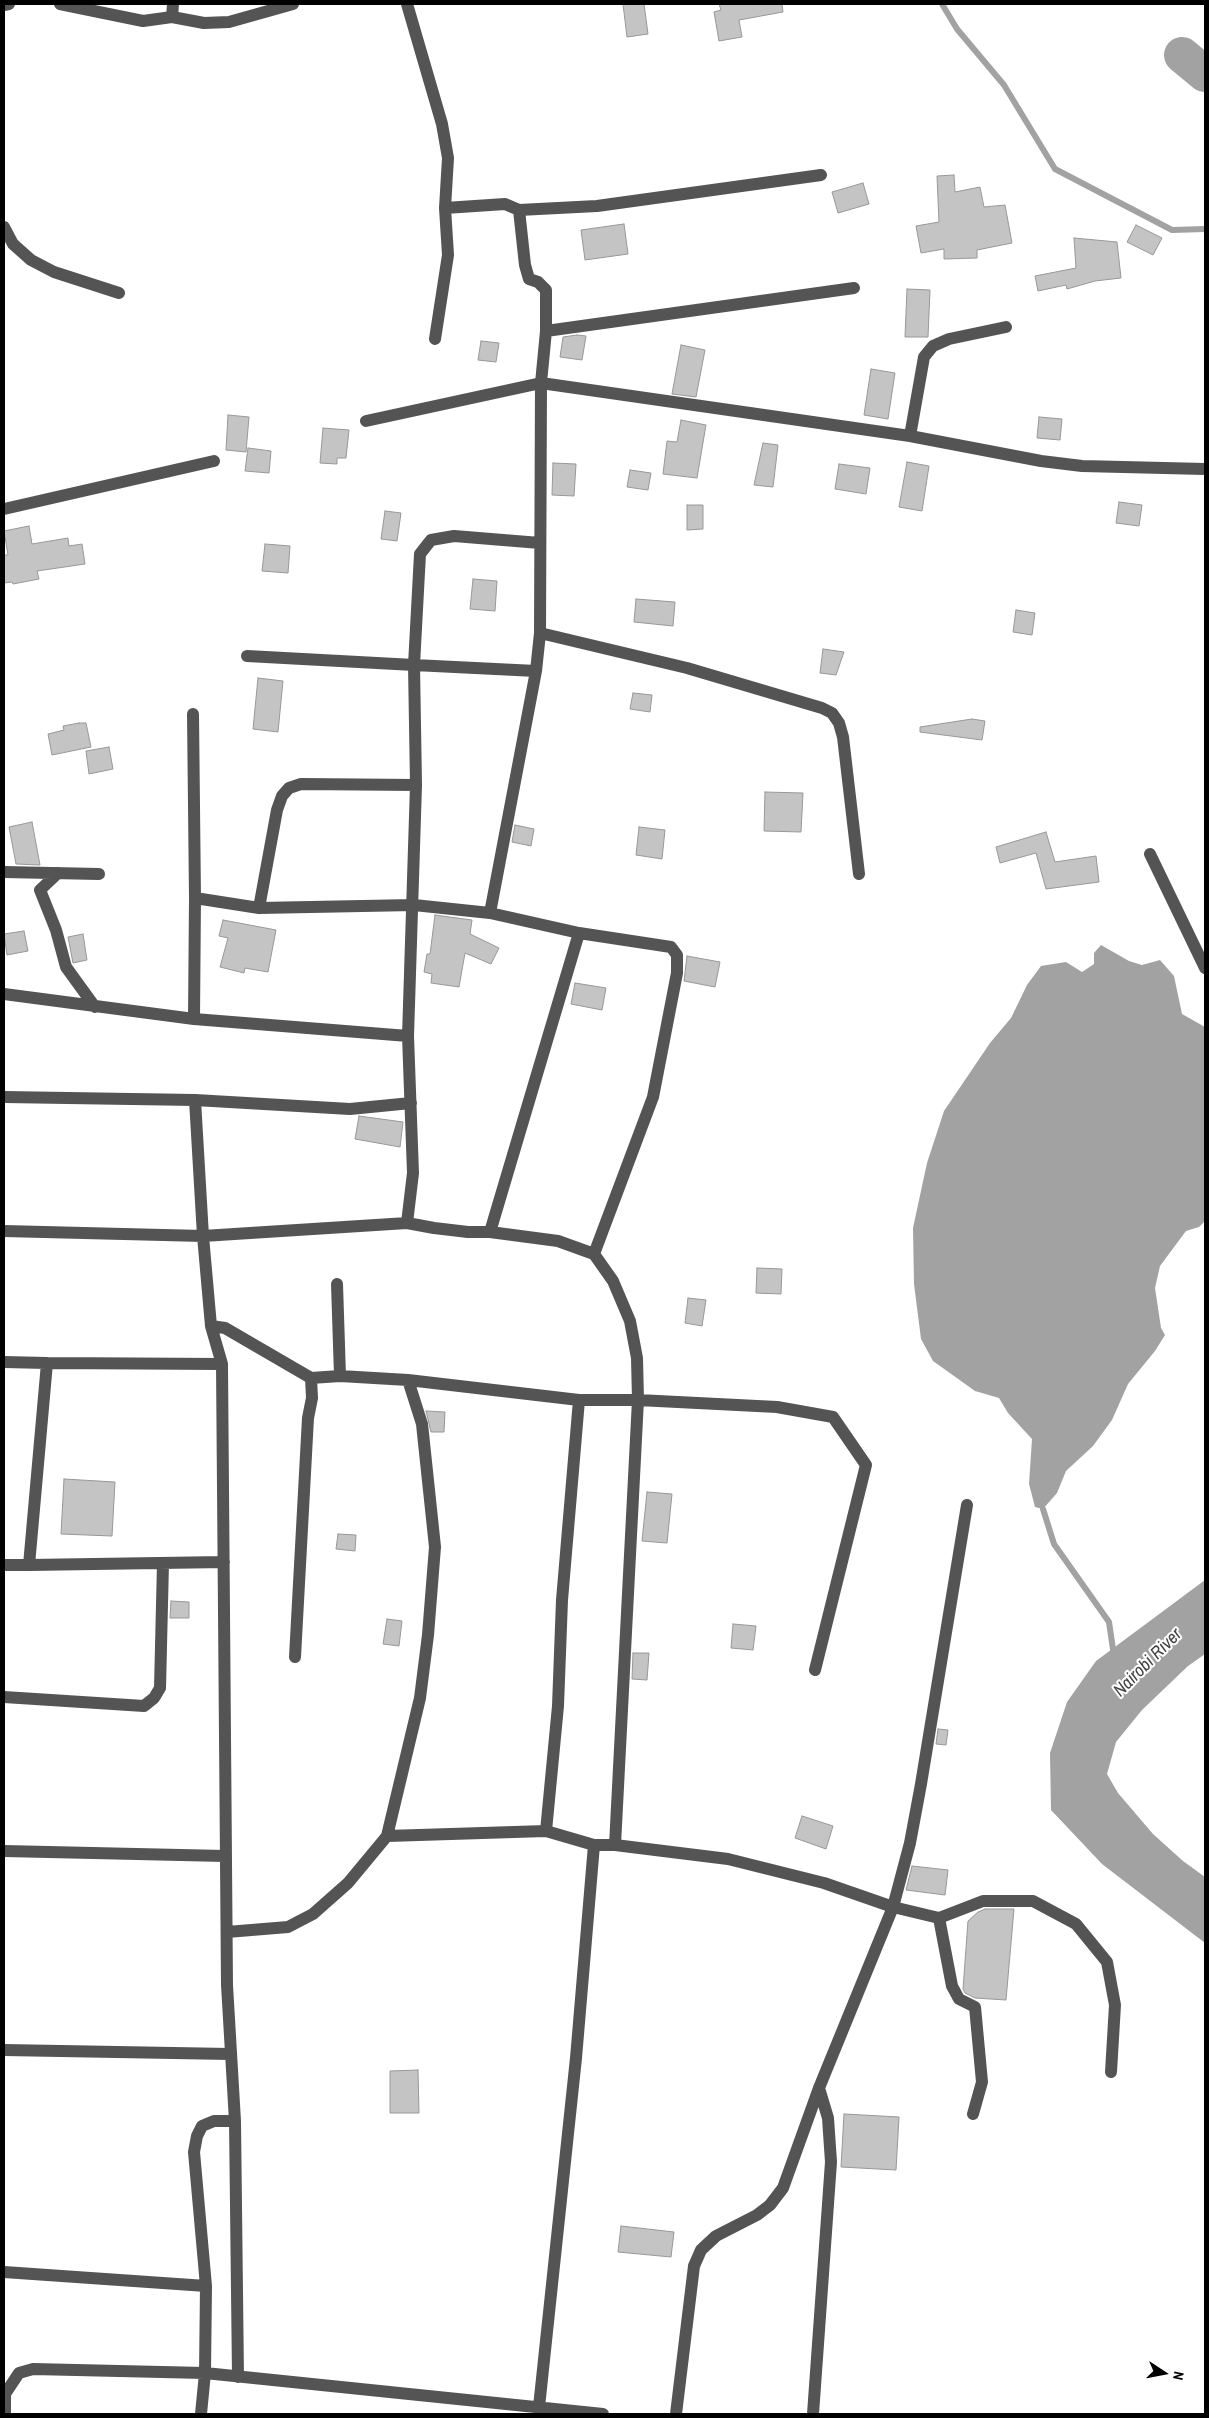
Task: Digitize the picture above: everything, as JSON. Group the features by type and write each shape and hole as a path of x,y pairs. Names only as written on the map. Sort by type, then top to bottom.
{"street":[{"path":"4,5 9,4"},
{"path":"60,4 143,21 172,18 204,23 229,22 292,4"},
{"path":"172,18 173,4"},
{"path":"407,4 442,124 448,158 445,208 448,255 435,339"},
{"path":"445,208 505,204 519,210 598,206 820,175"},
{"path":"490,913 536,670 540,633 541,383 546,331 546,290 538,282 530,279 525,265 519,210"},
{"path":"4,228 13,244 31,260 54,272 119,293"},
{"path":"546,331 854,288"},
{"path":"910,436 924,357 933,346 949,339 1006,327"},
{"path":"366,421 541,383 910,436 1034,460 1082,466 1205,469"},
{"path":"4,509 214,461"},
{"path":"407,1223 413,1173 408,1036 414,905 416,784 414,665 420,554 431,540 454,536 540,542"},
{"path":"540,633 687,668 822,708 832,713 839,722 843,737 859,874"},
{"path":"247,656 536,670"},
{"path":"193,714 194,1019"},
{"path":"259,908 277,810 282,796 289,788 301,784 416,784"},
{"path":"1150,854 1205,968"},
{"path":"4,872 99,874"},
{"path":"58,873 40,890 56,930 66,967 95,1007"},
{"path":"195,898 259,908 414,905 490,913 579,933 671,947 676,955 677,973 653,1097 594,1254"},
{"path":"490,1232 579,933"},
{"path":"4,994 194,1019 408,1036"},
{"path":"4,1097 195,1100 350,1109 411,1103"},
{"path":"195,1100 203,1236 211,1326 222,1364 225,1856 230,2054 235,2121 238,2377"},
{"path":"4,1232 203,1236 407,1223 468,1232 490,1232 558,1240 594,1254 613,1281 630,1321 637,1358 638,1400 615,1845"},
{"path":"337,1284 340,1376"},
{"path":"211,1326 225,1328 311,1378 340,1376 408,1380 579,1400 638,1400 777,1407 833,1416 866,1465 815,1670"},
{"path":"4,1362 47,1364 222,1364"},
{"path":"30,1565 47,1364"},
{"path":"295,1657 308,1418 312,1398 311,1378"},
{"path":"227,1932 288,1927 313,1914 348,1883 387,1836 420,1698 428,1635 435,1547 422,1424 408,1380"},
{"path":"546,1831 558,1706 562,1600 579,1400"},
{"path":"676,2414 694,2266 701,2250 716,2236 756,2215 770,2205 783,2188 819,2088 892,1907 910,1843 967,1505"},
{"path":"4,1565 224,1562"},
{"path":"4,1697 144,1706 154,1698 160,1688 163,1563"},
{"path":"387,1836 546,1831 594,1845 615,1845 728,1859 824,1883 892,1907 939,1918 983,1901 1033,1901 1076,1924 1107,1962 1115,2005 1111,2072"},
{"path":"539,2407 576,2058 594,1845"},
{"path":"4,1851 225,1856"},
{"path":"939,1918 952,1986 959,1999 975,2007 982,2082 974,2114"},
{"path":"4,2050 230,2054"},
{"path":"813,2414 831,2162 828,2118 819,2088"},
{"path":"201,2414 205,2373 206,2286 194,2152 202,2126 214,2121 235,2121"},
{"path":"4,2272 206,2286"},
{"path":"5,2414 5,2394 19,2373 33,2369 205,2373 603,2414"}],"water":[{"path":"1101,945 1129,961 1142,965 1160,960 1174,976 1182,1014 1205,1027 1205,1221 1199,1227 1186,1231 1160,1266 1155,1288 1161,1328 1165,1335 1155,1351 1128,1384 1112,1420 1093,1446 1066,1471 1057,1493 1043,1509 1035,1507 1029,1484 1032,1439 1008,1413 999,1398 975,1391 933,1361 921,1339 914,1284 913,1228 927,1163 944,1111 990,1043 1011,1018 1027,985 1041,966 1066,962 1082,972 1094,964 1094,953"},
{"name":"Nairobi River","path":"1205,1580 1205,1654 1188,1666 1142,1710 1116,1742 1107,1774 1118,1793 1153,1834 1183,1861 1205,1877 1205,1943 1102,1864 1051,1810 1050,1753 1067,1702 1096,1661"}],"building":[{"path":"623,4 644,4 648,34 627,37"},
{"path":"719,4 782,4 783,12 739,20 742,37 719,41 714,12 721,10"},
{"path":"954,175 955,192 980,187 984,207 1005,205 1012,243 977,250 977,258 944,259 944,249 921,253 916,226 939,222 937,176"},
{"path":"863,183 869,204 838,213 832,192"},
{"path":"624,224 628,254 585,260 581,230"},
{"path":"1136,225 1162,238 1153,255 1127,242"},
{"path":"1074,238 1117,242 1121,278 1095,281 1067,289 1066,285 1038,291 1035,276 1076,268"},
{"path":"907,289 930,290 928,337 905,337"},
{"path":"586,336 582,360 560,357 563,337"},
{"path":"481,341 499,343 496,362 478,360"},
{"path":"681,345 705,350 696,397 672,394"},
{"path":"871,369 895,373 888,419 864,415"},
{"path":"228,415 249,417 246,452 226,450"},
{"path":"1039,417 1062,419 1060,440 1037,438"},
{"path":"681,420 706,425 697,478 663,474 667,441 677,442"},
{"path":"323,428 349,430 346,458 337,458 337,464 320,463"},
{"path":"763,443 778,445 773,487 754,485"},
{"path":"248,448 271,451 269,473 245,471"},
{"path":"907,462 929,466 922,511 899,507"},
{"path":"553,463 576,464 574,496 552,495"},
{"path":"839,464 870,468 866,494 835,489"},
{"path":"630,470 651,473 648,490 627,487"},
{"path":"1119,502 1142,505 1139,526 1116,523"},
{"path":"687,505 703,505 703,529 687,530"},
{"path":"385,511 401,513 397,541 381,539"},
{"path":"29,526 32,544 68,538 69,546 82,544 85,564 37,571 39,579 13,584 12,582 4,583 4,555 8,555 4,531"},
{"path":"265,544 290,546 288,573 262,571"},
{"path":"473,579 497,581 495,611 470,609"},
{"path":"636,599 675,602 673,626 634,622"},
{"path":"1016,610 1035,613 1032,635 1013,632"},
{"path":"823,649 844,652 836,675 820,673"},
{"path":"258,678 283,681 278,732 253,729"},
{"path":"633,693 652,695 650,712 630,709"},
{"path":"972,719 985,721 982,740 920,732 920,727"},
{"path":"86,723 91,747 52,755 48,734 64,730 63,726"},
{"path":"109,747 113,769 89,774 86,751"},
{"path":"765,792 803,793 801,832 764,831"},
{"path":"32,822 40,865 16,864 9,827"},
{"path":"515,825 534,829 531,846 512,842"},
{"path":"639,827 665,830 662,859 636,855"},
{"path":"1046,832 1055,862 1096,856 1099,882 1046,889 1036,853 1000,863 996,847"},
{"path":"435,915 472,920 470,934 499,948 491,964 465,953 459,987 431,983 432,974 424,972 427,954 430,954"},
{"path":"223,920 276,930 268,972 245,968 244,973 220,967 228,938 219,936"},
{"path":"24,931 28,951 7,955 4,934"},
{"path":"83,934 87,960 73,963 68,937"},
{"path":"687,956 720,962 715,987 684,981"},
{"path":"575,983 606,988 602,1010 571,1004"},
{"path":"359,1116 403,1122 400,1147 355,1139"},
{"path":"757,1268 782,1269 781,1294 756,1293"},
{"path":"688,1298 706,1300 702,1326 685,1323"},
{"path":"426,1411 445,1412 444,1432 431,1432"},
{"path":"64,1479 115,1482 112,1536 61,1534"},
{"path":"647,1492 672,1494 667,1543 642,1541"},
{"path":"338,1534 356,1535 355,1551 336,1549"},
{"path":"171,1601 189,1602 189,1618 170,1618"},
{"path":"387,1619 402,1621 399,1646 383,1644"},
{"path":"733,1624 756,1626 753,1650 731,1648"},
{"path":"633,1653 649,1653 647,1680 632,1679"},
{"path":"938,1729 948,1730 946,1745 936,1744"},
{"path":"802,1816 833,1826 826,1849 795,1838"},
{"path":"912,1866 948,1870 945,1895 906,1890"},
{"path":"985,1909 1014,1909 1006,2000 975,1998 965,1993 963,1989 968,1921 978,1912"},
{"path":"418,2070 419,2113 390,2113 390,2071"},
{"path":"844,2114 899,2117 896,2170 841,2167"},
{"path":"621,2226 674,2232 671,2257 618,2252"}],"waterway":[{"path":"942,4 957,29 1004,85 1055,169 1172,230 1205,229"},
{"path":"1182,55 1205,74"},
{"path":"1043,1509 1054,1544 1109,1622 1114,1656"}]}
